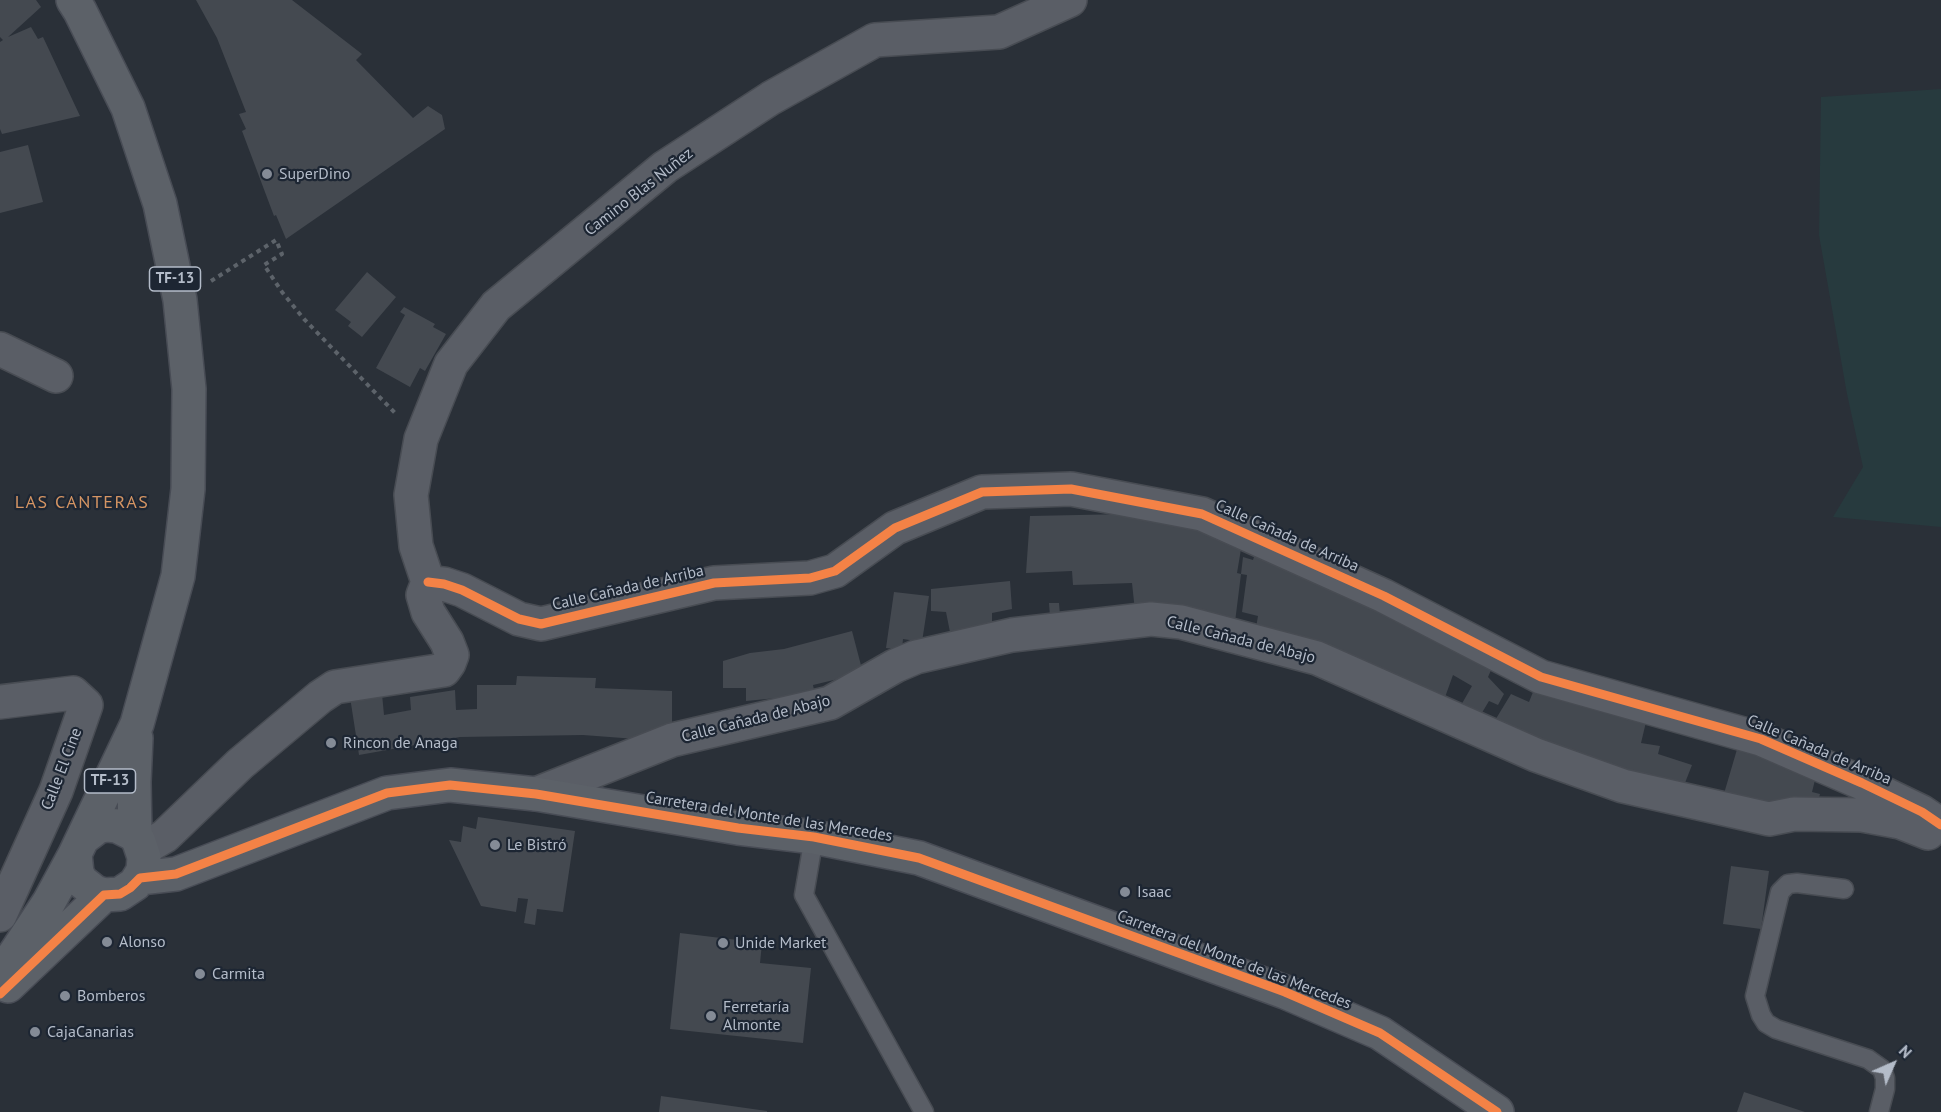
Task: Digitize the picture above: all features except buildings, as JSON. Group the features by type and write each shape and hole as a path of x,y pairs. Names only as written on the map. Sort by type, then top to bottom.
{"main road":[{"name":"TF-13","path":"0,980 6,967 49,902 79,846 136,724 178,576 187,500 189,389 180,300 160,204 128,108 73,0"},
{"name":"TF-13","path":"136,724 134,782 139,854"},
{"name":"Carretera del Monte de las Mercedes","path":"139,854 176,874 387,793 450,785 536,794 738,828 814,837 919,858 1285,992 1380,1033 1497,1112"},
{"path":"99,826 117,826 139,854 130,888 120,894 104,895 95,892 81,881 77,873 79,846 99,826"},
{"path":"0,994 104,895"}],"street":[{"name":"Camino Blas Nuñez","path":"428,582 416,546 411,495 421,439 452,364 496,306 665,167 771,98 875,40 999,32 1070,0"},
{"path":"0,349 56,376"},
{"name":"Calle Cañada de Arriba","path":"428,582 462,590 519,619 541,624 714,583 810,578 835,571 895,528 982,492 1071,489 1202,514 1384,596 1541,677 1761,739 1922,812 1941,827"},
{"path":"139,854 165,836 240,764 335,687 444,670 450,663 452,655 447,642 428,612 423,595 428,582"},
{"name":"Calle Cañada de Abajo","path":"536,794 672,740 830,703 895,666 916,657 1012,635 1151,619 1181,622 1317,658 1536,755 1623,786 1769,819 1794,814 1862,815 1900,822 1927,833 1935,832 1941,827"},
{"name":"Calle El Cine","path":"0,702 73,693 86,705 56,791 0,915"}],"lane":[{"path":"814,837 804,895 924,1112"},
{"path":"1844,890 1797,883 1788,884 1780,892 1755,996 1766,1023 1776,1029 1868,1059 1882,1069 1885,1089 1879,1112"}],"path":[{"path":"180,300 276,240 282,254 264,265 282,292 304,319 421,439"}],"green space":[{"path":"1941,89 1941,527 1833,517 1863,467 1847,394 1819,235 1821,97"}],"cycle path":[{"path":"428,582 462,590 519,619 541,624 714,583 810,578 835,571 895,528 982,492 1071,489 1202,514 1384,596 1541,677 1761,739 1862,783 1922,812 1941,825"},
{"path":"0,994 104,895 120,894 140,878 176,874 387,793 450,785 536,794 738,828 814,837 919,858 1285,992 1380,1033 1497,1112"}],"place":[{"name":"SuperDino","path":"267,174"},
{"name":"Rincon de Anaga","path":"331,743"},
{"name":"Le Bistró","path":"495,845"},
{"name":"Isaac","path":"1125,892"},
{"name":"Alonso","path":"107,942"},
{"name":"Unide Market","path":"723,943"},
{"name":"Carmita","path":"200,974"},
{"name":"Bomberos","path":"65,996"},
{"name":"Ferretaría Almonte","path":"711,1016"},
{"name":"CajaCanarias","path":"35,1032"}],"district":[{"name":"LAS CANTERAS","path":"82,503"}]}
